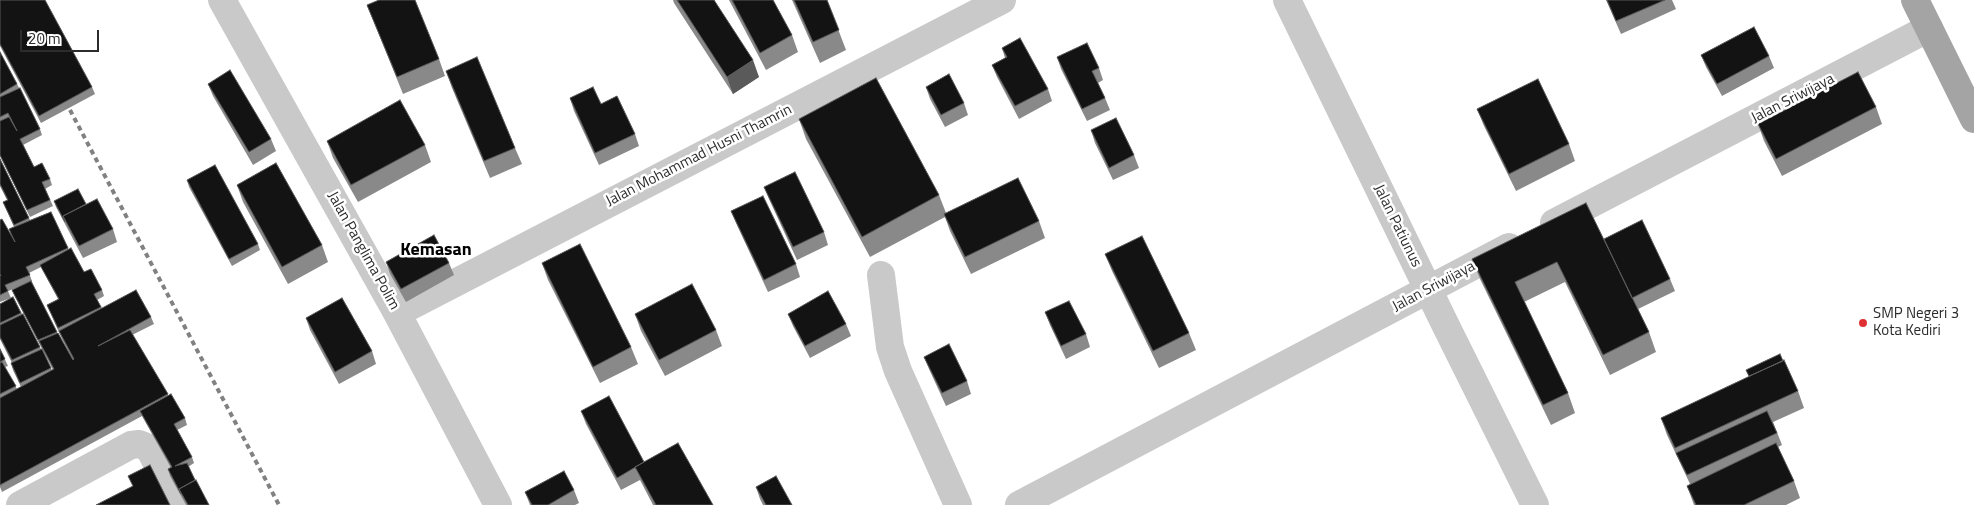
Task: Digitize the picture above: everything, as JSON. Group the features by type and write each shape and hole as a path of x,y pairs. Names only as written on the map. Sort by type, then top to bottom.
{"main road":[{"path":"1915,0 1974,120"}],"street":[{"name":"Jalan Panglima Polim","path":"222,0 397,312 498,505"},
{"name":"Jalan Mohammad Husni Thamrin","path":"397,312 1002,0"},
{"name":"Jalan Patiunus","path":"1287,0 1535,505"},
{"name":"Jalan Sriwijaya","path":"1019,505 1929,28"},
{"path":"881,275 890,346 898,371 958,505"},
{"path":"20,505 130,445 139,444 149,448 178,505"}],"building":[{"path":"0,0 45,0 92,87 39,116 0,44"},
{"path":"379,0 415,0 439,59 397,77 367,5"},
{"path":"677,0 714,0 753,60 727,77"},
{"path":"732,0 773,0 792,35 760,53"},
{"path":"794,0 827,0 839,30 813,42"},
{"path":"1607,0 1665,0 1616,21"},
{"path":"1754,27 1769,56 1717,84 1701,55"},
{"path":"1020,38 1048,89 1015,106 992,65 1007,57 1002,48"},
{"path":"1087,43 1099,68 1092,71 1105,98 1082,109 1057,57"},
{"path":"0,52 17,84 0,94"},
{"path":"477,57 515,148 484,161 446,71"},
{"path":"230,70 271,139 249,152 208,84"},
{"path":"1858,72 1876,107 1776,159 1758,124"},
{"path":"949,74 964,103 941,115 926,87"},
{"path":"876,78 939,195 862,237 799,119"},
{"path":"1538,79 1569,144 1509,174 1477,109"},
{"path":"593,87 601,104 617,96 635,134 595,153 570,98"},
{"path":"20,88 40,129 20,139 34,167 42,163 50,179 42,182 50,200 27,210 0,155 0,121 9,117 17,131 8,113 0,117 0,97"},
{"path":"400,100 425,145 351,185 327,141"},
{"path":"1116,118 1134,155 1109,168 1091,130"},
{"path":"0,159 29,218 14,225 3,202 8,200 0,184"},
{"path":"276,163 322,245 282,267 237,185"},
{"path":"215,165 258,244 229,259 187,180"},
{"path":"795,172 824,232 793,247 764,187"},
{"path":"1018,178 1039,221 965,257 944,214"},
{"path":"78,189 86,204 63,216 65,222 54,201"},
{"path":"763,196 796,264 764,280 731,211"},
{"path":"97,199 113,229 79,246 63,216"},
{"path":"1586,203 1649,332 1603,355 1557,262 1515,282 1568,393 1543,405 1472,259"},
{"path":"51,212 68,248 26,267 30,275 5,285 8,291 0,295 0,220 2,219 15,242 9,229"},
{"path":"1642,220 1670,279 1632,298 1604,239"},
{"path":"434,235 449,263 401,289 386,262"},
{"path":"1142,236 1189,333 1153,351 1105,254"},
{"path":"580,244 631,347 593,367 542,263"},
{"path":"71,248 84,272 91,269 102,290 94,294 101,307 58,328 47,305 59,299 40,265"},
{"path":"31,281 57,332 38,340 12,290"},
{"path":"692,284 716,330 659,360 635,314"},
{"path":"136,290 151,317 98,346 130,330 168,394 0,485 0,398 54,369 39,341 58,333 73,360 59,331"},
{"path":"828,291 846,324 805,346 788,314"},
{"path":"13,297 21,313 0,323 0,304"},
{"path":"342,298 372,351 335,372 306,318"},
{"path":"1069,301 1086,334 1061,346 1045,312"},
{"path":"23,314 40,347 12,360 0,337 0,325"},
{"path":"949,344 967,381 942,393 924,357"},
{"path":"0,349 5,359 0,362"},
{"path":"42,349 51,368 20,383 11,363"},
{"path":"1780,354 1783,361 1749,376 1746,370"},
{"path":"1784,360 1798,391 1675,448 1661,418"},
{"path":"2,362 16,386 0,394 0,363"},
{"path":"171,394 185,418 174,424 192,457 175,466 187,463 195,480 179,489 181,494 168,469 172,467 140,411"},
{"path":"609,396 644,462 617,478 581,411"},
{"path":"1767,411 1777,433 1687,475 1676,453"},
{"path":"678,443 713,505 656,505 635,467"},
{"path":"1776,443 1794,481 1744,505 1696,505 1687,486"},
{"path":"150,465 170,505 96,505 133,486 128,476"},
{"path":"564,471 574,490 548,505 532,505 525,492"},
{"path":"776,476 792,505 766,505 756,487"},
{"path":"196,480 209,505 188,505 179,489"}],"railway":[{"path":"70,110 279,505"}],"place":[{"name":"SMP Negeri 3 Kota Kediri","path":"1863,323"}],"district":[{"name":"Kemasan","path":"436,251"}]}
